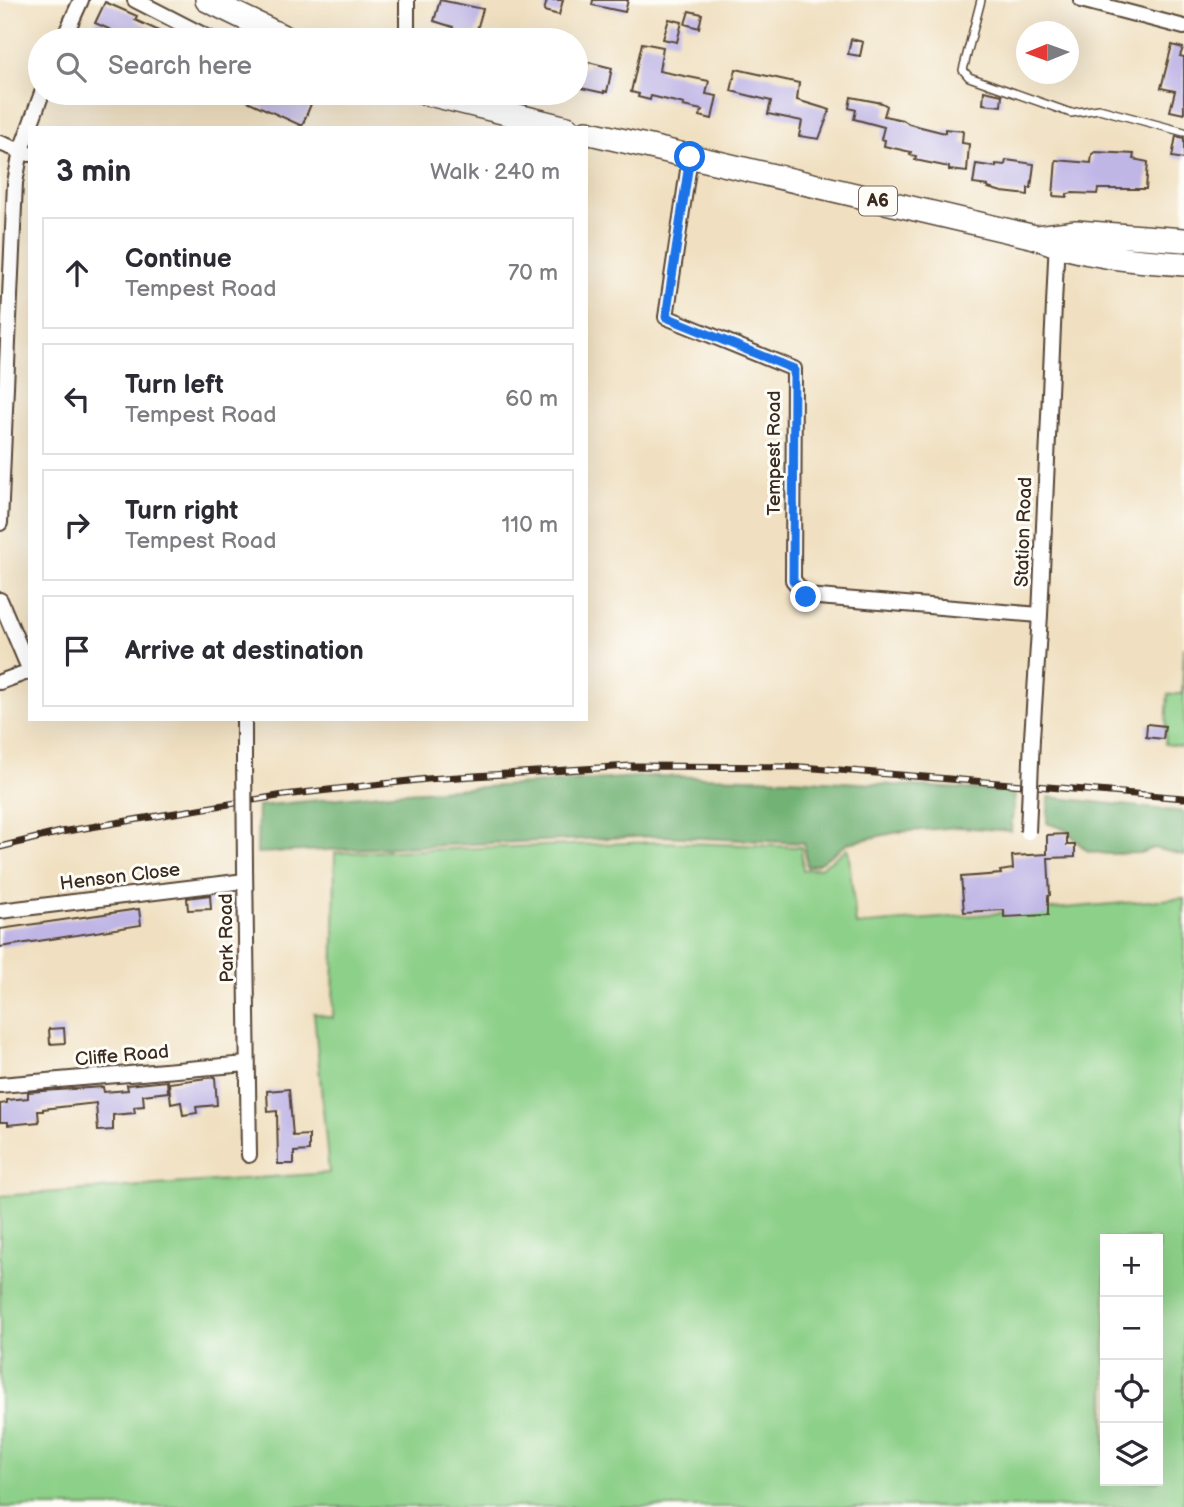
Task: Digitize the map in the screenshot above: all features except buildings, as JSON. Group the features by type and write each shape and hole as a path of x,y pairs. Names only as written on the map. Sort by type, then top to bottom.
{"highway":[{"path":"207,0 265,28"},
{"path":"461,105 513,122 549,126"},
{"name":"A6","path":"588,132 1147,261 1184,264"},
{"name":"A6","path":"1050,239 1076,232 1184,240"}],"street":[{"path":"68,28 81,0"},
{"path":"135,0 190,28"},
{"path":"407,0 407,28"},
{"path":"1082,0 1184,27"},
{"path":"32,126 39,105"},
{"path":"0,144 25,152 15,183 4,333 0,523"},
{"name":"Tempest Road","path":"690,157 666,317 794,369 793,580 806,597 1040,615"},
{"name":"Station Road","path":"1028,838 1040,615 1050,239"},
{"path":"0,600 28,666"},
{"path":"0,682 28,672"},
{"name":"Park Road","path":"244,721 249,1156"},
{"name":"Henson Close","path":"0,911 245,874"},
{"name":"Cliffe Road","path":"0,1086 247,1064"}],"lane":[{"path":"981,0 963,70 969,77 1071,113 1099,109 1184,131"}],"green space":[{"path":"1184,647 1184,747 1165,744 1168,694 1182,694"},
{"path":"653,776 790,779 1015,792 1011,831 959,827 898,832 848,843 818,864 807,867 804,843 659,836 257,853 258,806 392,793"},
{"path":"1049,797 1184,812 1184,855 1153,848 1140,853 1107,854 1088,851 1069,831 1047,823"},
{"path":"657,842 801,847 803,870 820,868 848,848 856,925 1184,898 1184,1507 0,1507 0,1196 329,1173 314,1013 333,1018 335,853"}],"railway":[{"path":"0,847 61,832 284,795 427,779 630,766 802,767 1184,798"}],"route":[{"path":"690,157 666,317 794,369 793,580 806,597"}]}
